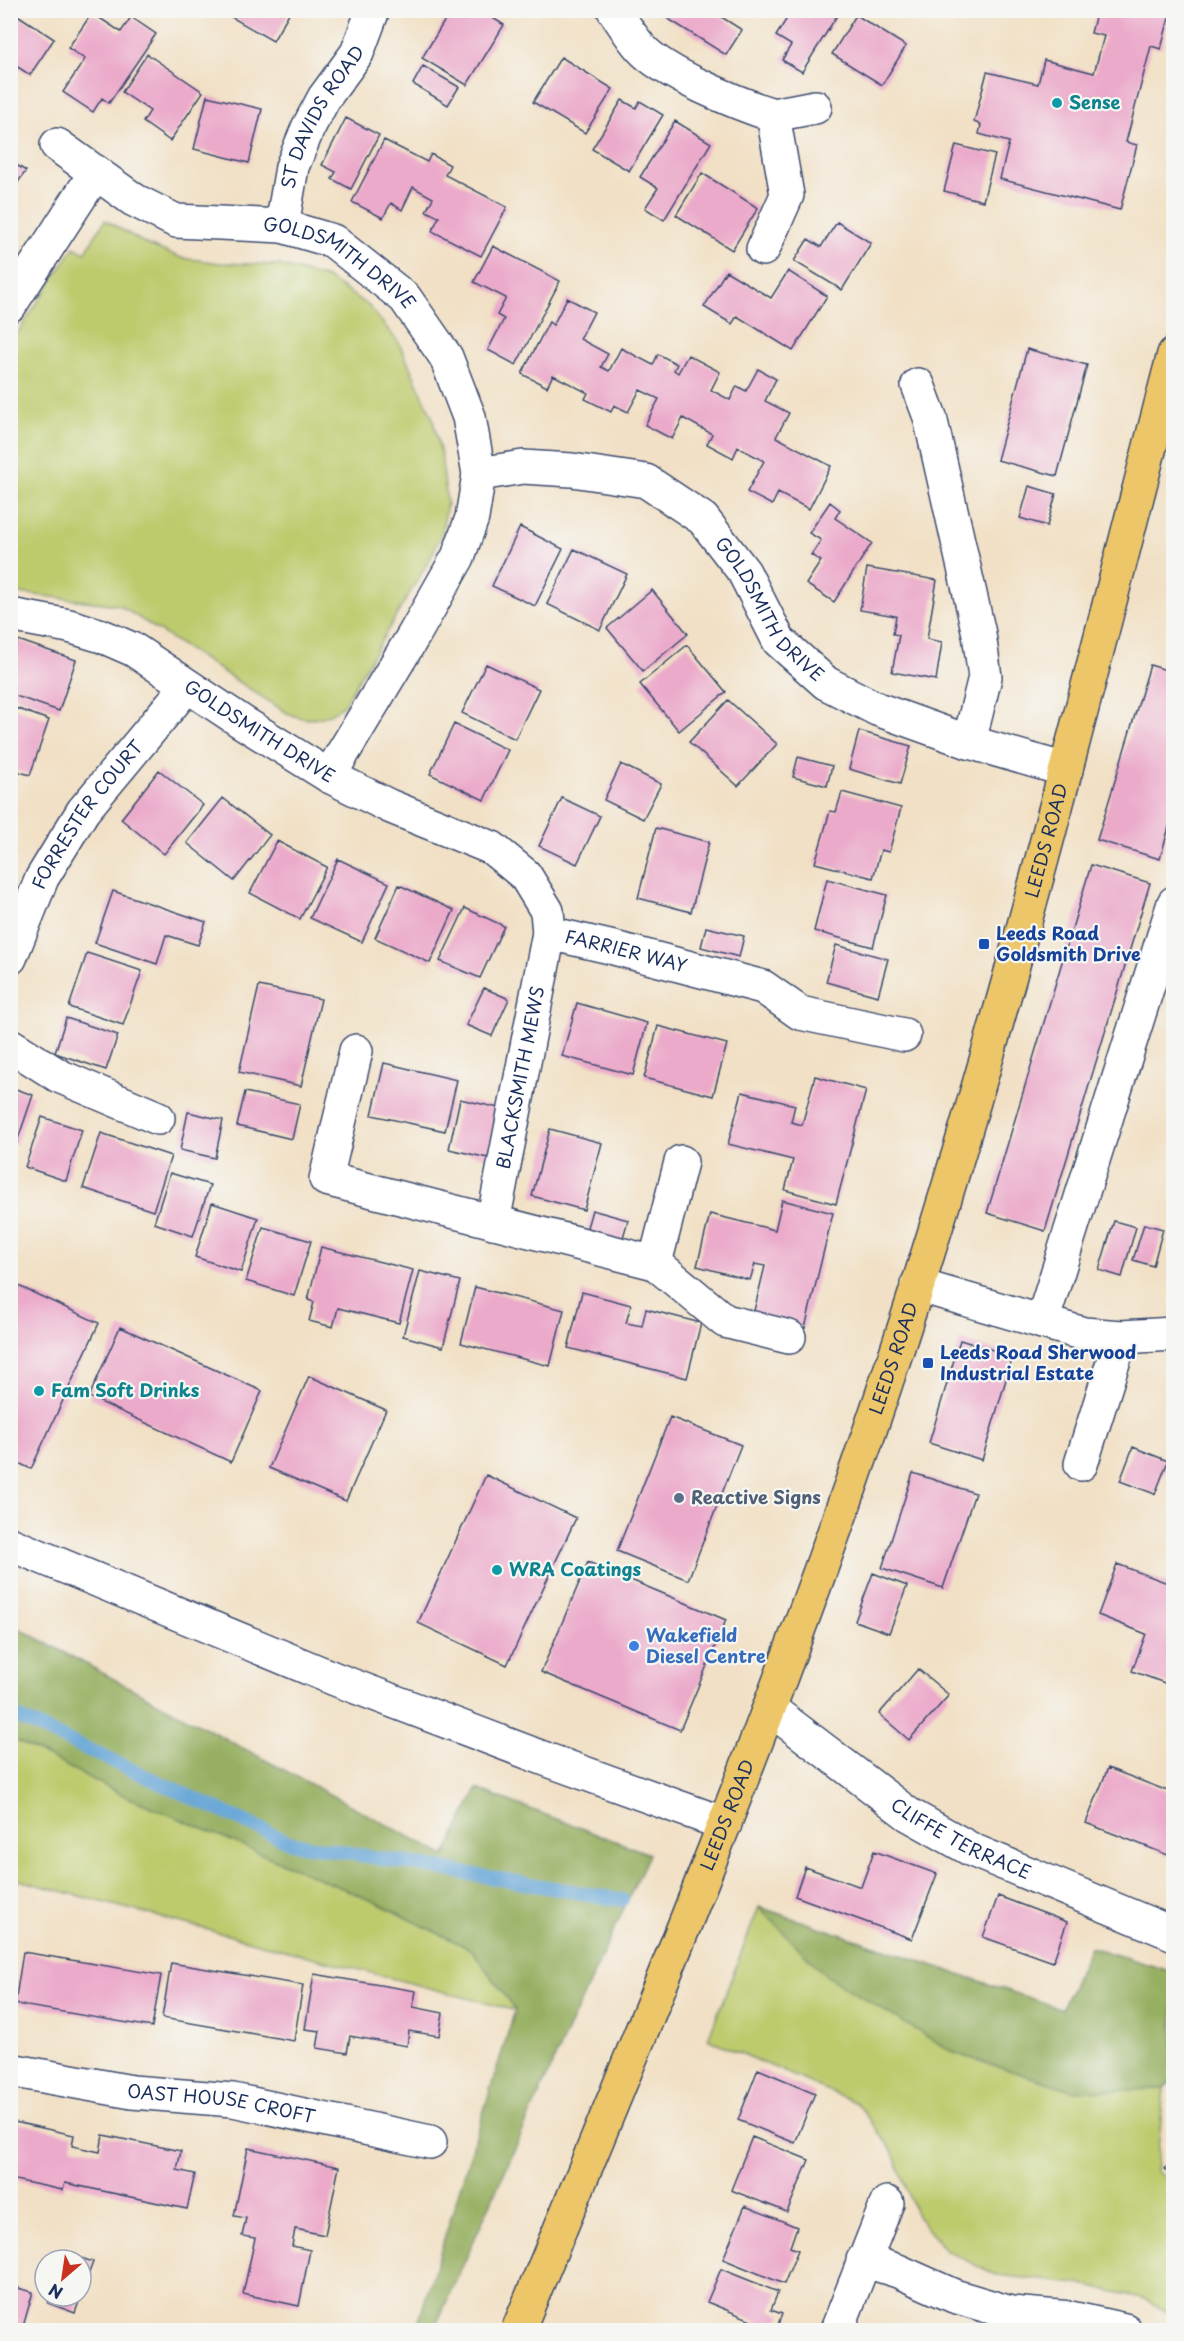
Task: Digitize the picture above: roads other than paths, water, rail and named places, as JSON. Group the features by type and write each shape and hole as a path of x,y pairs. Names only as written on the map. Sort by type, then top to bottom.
{"main road":[{"name":"LEEDS ROAD","path":"518,2331 639,2043 770,1709 870,1430 999,1016 1066,770 1173,354"}],"street":[{"name":"ST DAVIDS ROAD","path":"282,226 292,167 324,98 357,53 373,10"},
{"path":"614,10 642,49 666,67 739,104 772,115 815,106"},
{"path":"763,249 787,195 772,115"},
{"name":"GOLDSMITH DRIVE","path":"10,615 69,626 102,636 134,650 329,776 366,717 458,557 472,518 479,474 469,417 446,357 405,298 333,241 282,226 176,221 134,200 57,145"},
{"path":"10,305 96,172"},
{"path":"918,385 933,429 979,634 985,677 969,742"},
{"name":"GOLDSMITH DRIVE","path":"479,474 523,467 572,470 646,481 703,519 744,572 779,641 826,683 877,708 969,742 1066,770"},
{"name":"FORRESTER COURT","path":"10,958 42,878 83,811 187,686"},
{"name":"FARRIER WAY","path":"329,776 388,806 492,848 525,875 547,911 549,933 763,987 800,1013 904,1035"},
{"path":"1042,1322 1173,903"},
{"name":"BLACKSMITH MEWS","path":"493,1222 549,933"},
{"path":"10,1045 59,1076 158,1118"},
{"path":"356,1051 326,1179 656,1263 725,1321 789,1337"},
{"path":"656,1263 681,1162"},
{"path":"917,1285 1084,1334 1120,1337 1173,1334"},
{"path":"1081,1464 1120,1337"},
{"path":"10,1544 335,1679 725,1824"},
{"name":"CLIFFE TERRACE","path":"770,1709 908,1814 935,1830 972,1850 1173,1934"},
{"name":"OAST HOUSE CROFT","path":"10,2070 132,2092 233,2100 430,2142"},
{"path":"837,2331 887,2203"},
{"path":"863,2260 898,2271 954,2296 1011,2313 1071,2318 1125,2331"}],"waterway":[{"path":"10,1714 291,1843 622,1900"}],"place":[{"name":"Sense","path":"1057,103"},
{"name":"Leeds Road Goldsmith Drive","path":"984,944"},
{"name":"Leeds Road Sherwood Industrial Estate","path":"928,1363"},
{"name":"Fam Soft Drinks","path":"39,1391"},
{"name":"Reactive Signs","path":"679,1498"},
{"name":"WRA Coatings","path":"497,1570"},
{"name":"Wakefield Diesel Centre","path":"634,1646"}]}
